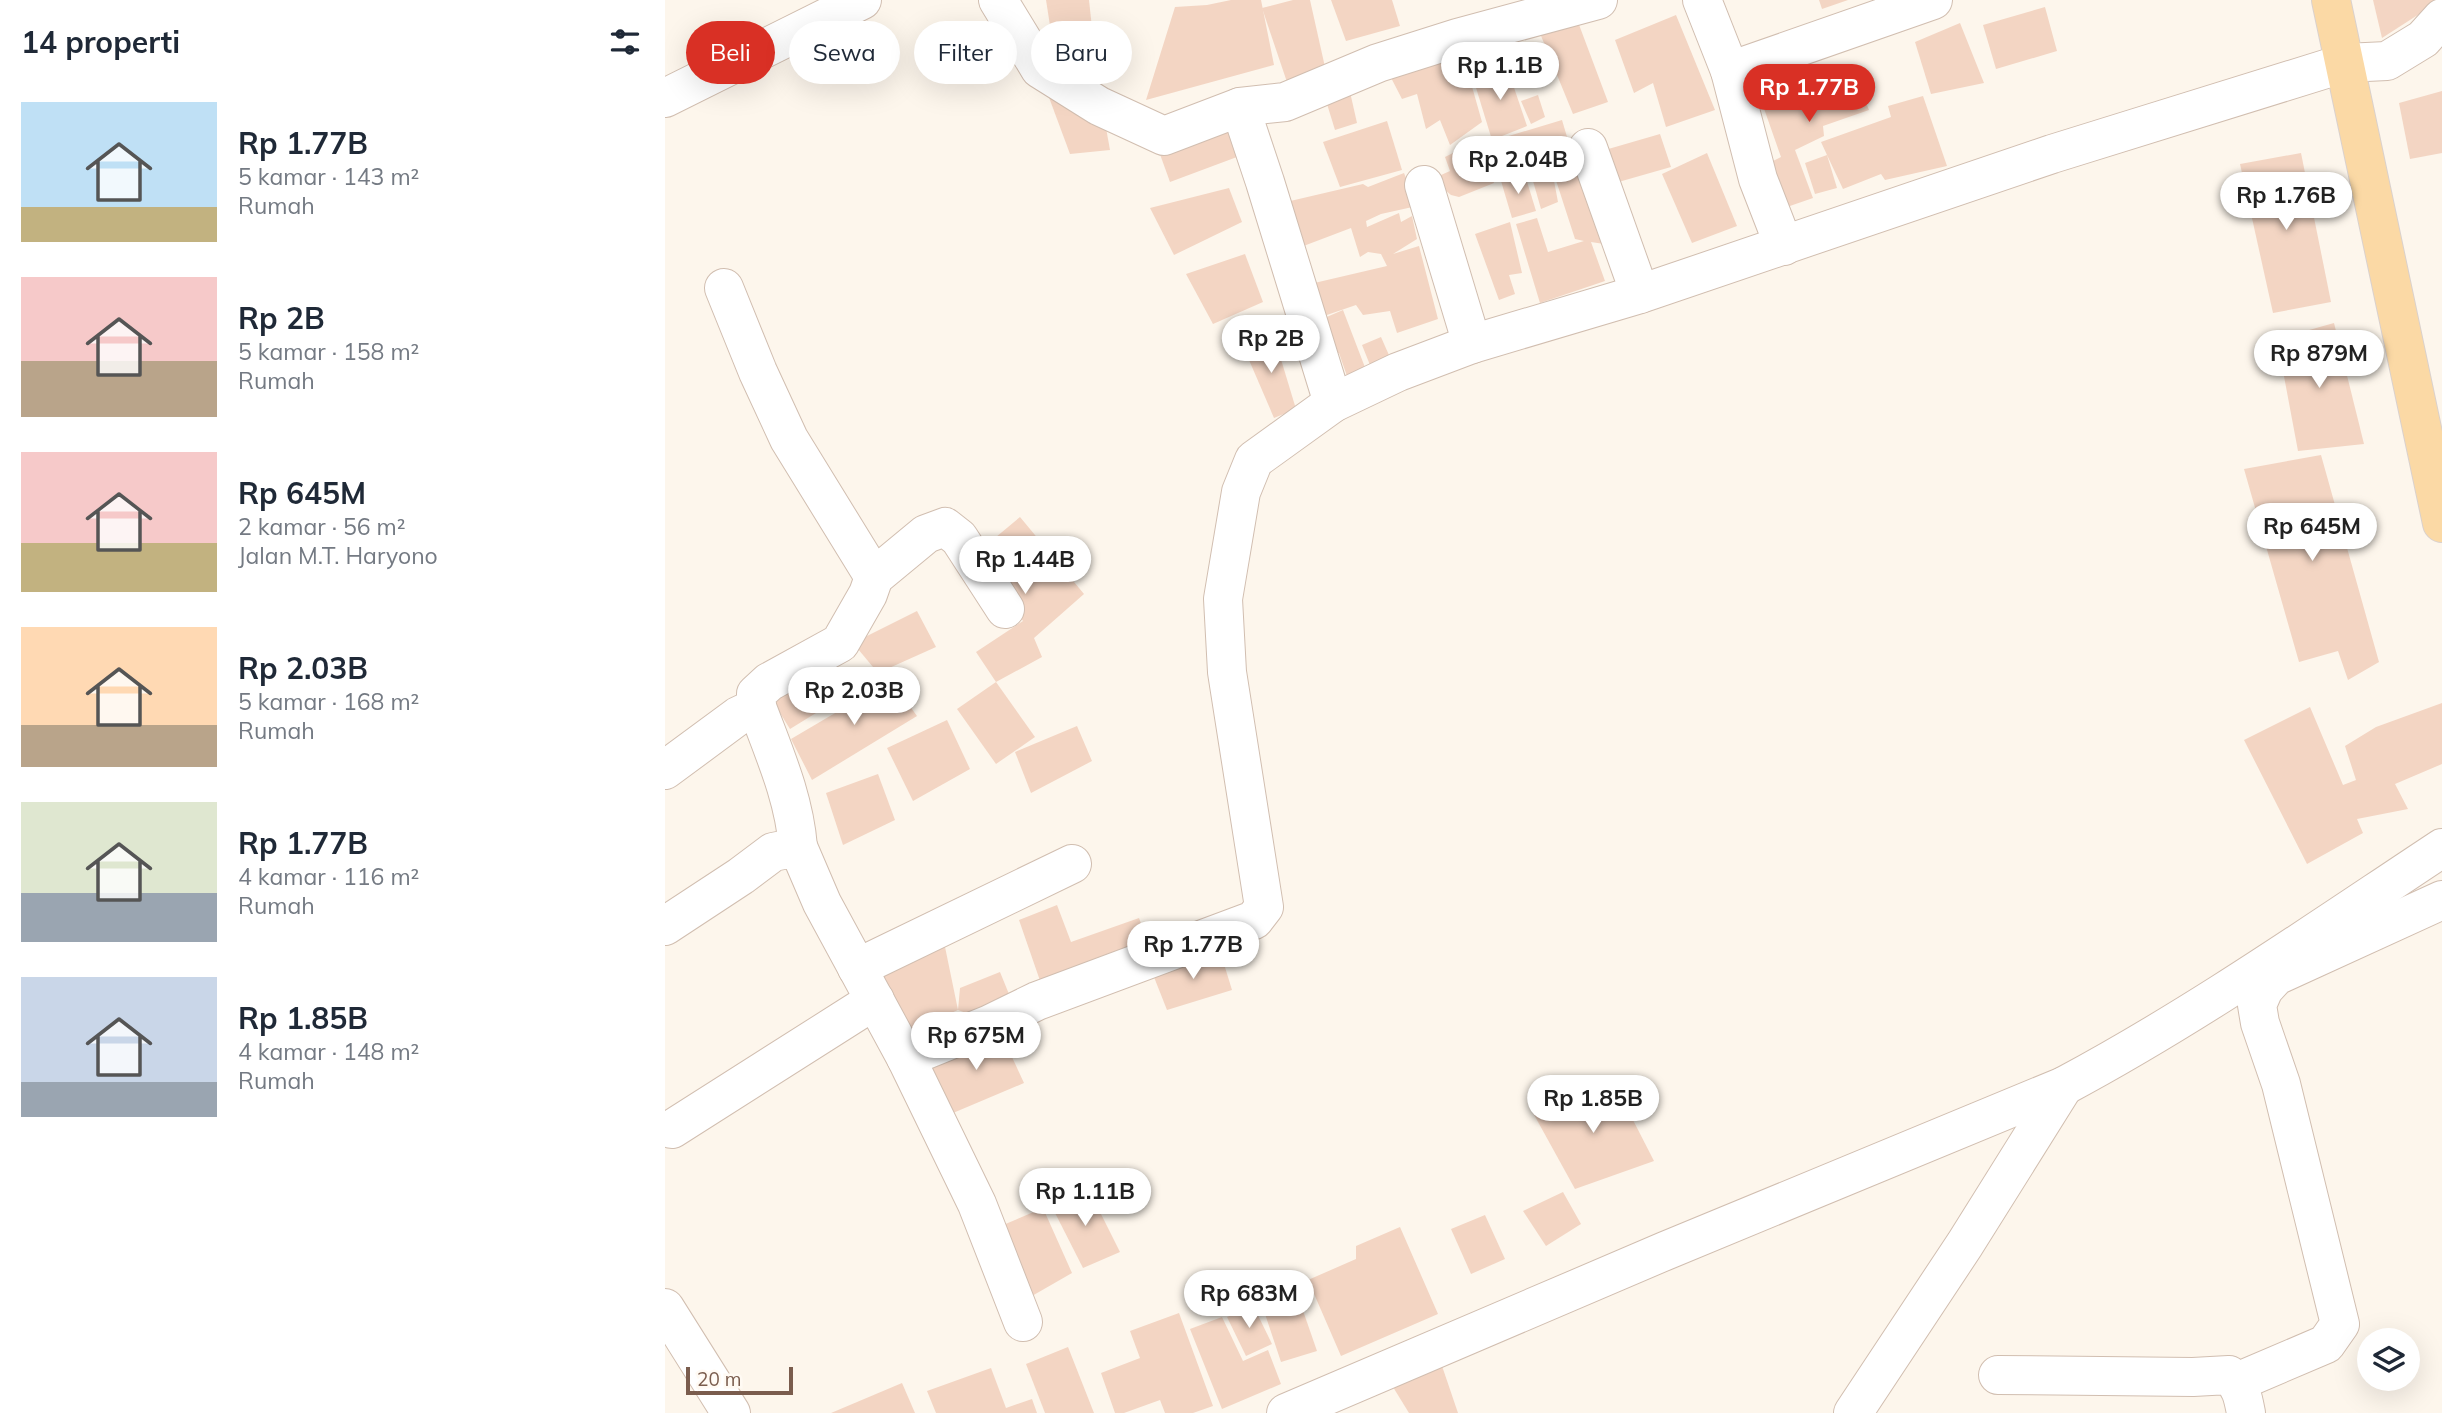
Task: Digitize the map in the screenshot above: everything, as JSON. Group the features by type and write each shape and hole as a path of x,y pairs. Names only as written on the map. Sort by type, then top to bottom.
{"main road":[{"path":"2331,0 2442,523"}],"street":[{"path":"665,97 863,0"},
{"path":"998,0 1039,69 1099,106 1164,136 1240,107 1285,102 1378,62 1598,0"},
{"path":"1702,0 1730,71 1758,179 1784,246"},
{"path":"1730,71 1933,0"},
{"path":"906,1058 990,1024 1037,1001 1254,920 1264,907 1227,672 1223,599 1241,492 1254,460 1332,403 1398,372 1472,344 1640,295 2052,154 2345,63 2388,61 2423,39 2442,18"},
{"path":"1240,107 1332,403"},
{"path":"1588,148 1640,295"},
{"path":"1424,185 1472,344"},
{"path":"724,288 789,439 874,577"},
{"path":"1005,609 959,538 945,527 926,534 874,577 868,594 840,643 769,682 756,694 757,707 783,775 796,821 798,847 822,903 906,1058 977,1204 1023,1322"},
{"path":"665,770 738,716 757,707"},
{"path":"665,926 773,852 798,847"},
{"path":"1286,1413 1639,1262 2064,1086 2125,1054 2195,1010 2442,848"},
{"path":"671,1129 866,984 1072,864"},
{"path":"1999,1374 2193,1377 2229,1375 2242,1397 2326,1344 2340,1324 2281,1084 2256,1004 2264,989 2276,976 2442,900"},
{"path":"1853,1413 1965,1244 2064,1086"},
{"path":"665,1308 731,1413"}],"building":[{"path":"1046,0 1089,0 1091,21 1049,21"},
{"path":"1231,0 1261,0 1274,65 1146,100 1175,7"},
{"path":"1293,0 1310,0 1327,76 1290,91 1262,8"},
{"path":"1331,0 1392,0 1400,26 1346,41"},
{"path":"1819,0 1848,0 1822,9"},
{"path":"2373,0 2441,0 2382,38"},
{"path":"2045,7 2057,51 1996,69 1983,25"},
{"path":"1575,14 1608,102 1573,114 1537,26"},
{"path":"1676,15 1715,110 1666,127 1653,83 1634,93 1615,40"},
{"path":"1960,23 1984,83 1931,94 1915,42"},
{"path":"1460,44 1482,122 1450,145 1440,120 1426,129 1417,94 1402,99 1386,68"},
{"path":"1506,64 1527,126 1492,140 1473,78"},
{"path":"1851,65 1869,110 1823,126 1824,136 1795,150 1813,198 1787,207 1771,162 1781,157 1761,100 1818,84 1815,76"},
{"path":"1348,83 1357,123 1335,130 1323,91"},
{"path":"1044,84 1098,84 1110,150 1070,154"},
{"path":"2442,91 2442,153 2410,159 2399,103"},
{"path":"1538,95 1545,117 1531,124 1521,101"},
{"path":"1923,96 1947,166 1885,180 1881,174 1843,189 1821,142 1891,117 1888,106"},
{"path":"1240,117 1253,151 1170,182 1157,146"},
{"path":"1562,120 1570,147 1548,154 1549,160 1574,154 1604,244 1591,242 1605,281 1540,303 1516,224 1537,218 1548,252 1584,241 1575,239 1551,165 1558,202 1541,209 1529,167 1503,174 1492,141"},
{"path":"1387,121 1402,170 1340,187 1323,142"},
{"path":"1660,134 1671,167 1608,185 1598,152"},
{"path":"1481,139 1494,183 1459,197 1451,195 1432,179 1450,171 1445,157"},
{"path":"1707,153 1737,226 1692,243 1662,174"},
{"path":"2301,153 2331,302 2273,313 2240,164"},
{"path":"1827,155 1837,188 1815,194 1805,163"},
{"path":"1404,173 1417,206 1381,214 1366,221 1367,227 1399,213 1401,222 1412,216 1417,239 1393,254 1419,246 1438,319 1397,333 1390,311 1363,315 1356,305 1321,317 1310,284 1387,266 1381,254 1368,252 1360,257 1351,228 1293,250 1269,206 1363,184 1368,187"},
{"path":"1525,175 1536,211 1512,218 1501,181"},
{"path":"1229,188 1242,222 1174,255 1150,208"},
{"path":"1510,222 1522,273 1509,275 1515,294 1499,300 1475,234"},
{"path":"1245,254 1263,302 1213,324 1186,274"},
{"path":"1343,310 1366,370 1347,376 1339,353 1322,354 1322,319"},
{"path":"2334,323 2364,444 2298,451 2277,339"},
{"path":"1273,333 1296,409 1274,418 1243,346"},
{"path":"1381,337 1392,362 1372,370 1362,345"},
{"path":"2321,455 2379,662 2348,680 2338,651 2299,662 2244,469"},
{"path":"1020,517 1084,594 1034,638 1042,657 996,682 976,652 1023,621 978,552"},
{"path":"917,611 936,647 878,673 853,643"},
{"path":"819,660 842,697 790,729 767,692"},
{"path":"878,673 888,676 917,716 812,780 791,739 847,706"},
{"path":"996,682 1035,737 996,764 957,709"},
{"path":"2442,703 2442,764 2395,784 2408,809 2357,819 2363,833 2307,864 2244,740 2310,707 2343,785 2356,780 2345,746 2376,727"},
{"path":"947,720 970,769 913,801 887,748"},
{"path":"1077,726 1092,761 1031,793 1015,752"},
{"path":"878,774 895,820 843,845 826,793"},
{"path":"1057,905 1071,942 1139,918 1149,946 1046,998 1019,920"},
{"path":"944,942 958,1010 904,1033 878,968"},
{"path":"1220,951 1232,990 1167,1010 1152,972"},
{"path":"1000,972 1013,1004 980,1018 958,1010 960,988"},
{"path":"999,1029 1024,1083 953,1113 927,1062"},
{"path":"1613,1081 1654,1161 1575,1189 1532,1111"},
{"path":"1087,1186 1120,1252 1083,1268 1051,1205"},
{"path":"1563,1192 1581,1224 1546,1246 1523,1211"},
{"path":"1043,1208 1072,1273 1025,1300 996,1228"},
{"path":"1485,1215 1505,1259 1471,1274 1451,1229"},
{"path":"1400,1227 1438,1314 1341,1356 1308,1280 1356,1259 1356,1246"},
{"path":"1300,1302 1317,1351 1281,1362 1265,1314"},
{"path":"1253,1305 1272,1344 1246,1356 1227,1317"},
{"path":"1179,1313 1213,1406 1193,1413 1165,1413 1160,1400 1124,1413 1115,1413 1101,1373 1140,1358 1130,1331"},
{"path":"1222,1317 1243,1361 1268,1350 1281,1384 1222,1409 1190,1329"},
{"path":"1068,1347 1094,1413 1045,1413 1026,1364"},
{"path":"1442,1366 1458,1413 1409,1413 1393,1387"},
{"path":"991,1368 1006,1408 1032,1399 1037,1413 936,1413 927,1391"},
{"path":"902,1383 915,1413 831,1413"}]}
